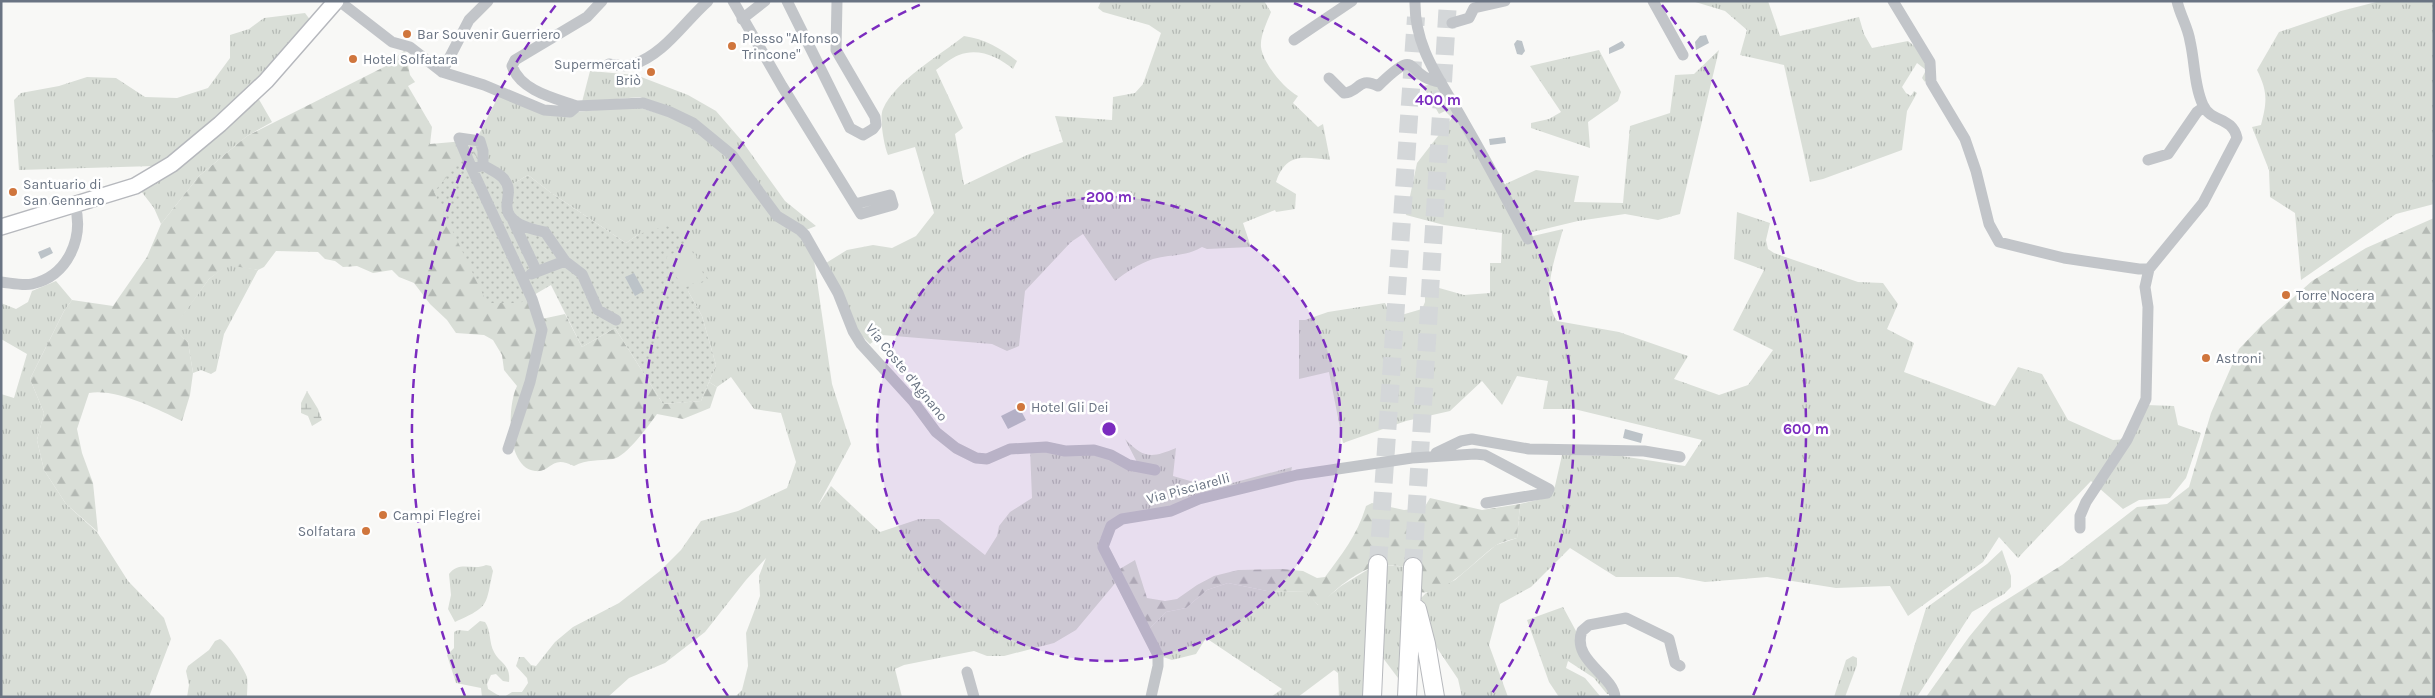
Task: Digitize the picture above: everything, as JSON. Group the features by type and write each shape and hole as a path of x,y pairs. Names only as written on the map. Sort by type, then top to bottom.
{"highway":[{"path":"1372,697 1378,564"},
{"path":"1413,567 1431,696"},
{"path":"1418,613 1430,670 1431,696"},
{"path":"1408,692 1418,613"},
{"path":"1408,692 1418,613"},
{"path":"1427,652 1431,696"}],"main road":[{"path":"1,227 135,186 172,164 220,124 266,81 338,1"}],"street":[{"name":"Via Coste d'Agnano","path":"338,1 392,42 405,46 442,72 484,85 544,110 570,112 577,106 643,103 670,112 693,123 732,155 777,216 805,235 838,293 853,331 862,344 913,401 936,432 956,448 976,458 987,459 1010,449 1046,447 1065,451 1094,450 1111,455 1129,465 1155,470"},
{"path":"442,72 469,20 488,1"},
{"path":"577,106 530,87 518,77 512,66 515,60 587,16 602,1"},
{"path":"609,64 630,66 654,54 665,47 691,16 708,1"},
{"path":"732,1 855,204"},
{"path":"742,18 765,1"},
{"path":"787,1 850,128 863,134 874,130 876,124 875,117 836,50 838,1"},
{"path":"1294,40 1352,1"},
{"path":"1416,1 1415,21 1426,58 1528,239"},
{"path":"1452,23 1469,18 1474,8 1505,1"},
{"path":"1653,1 1683,55"},
{"path":"1893,1 1927,56 1930,62 1931,82 1965,139 1976,171 1989,224 1999,242 2064,258 2149,269"},
{"path":"2080,528 2080,516 2086,502 2127,440 2146,399 2148,307 2145,287 2149,269 2203,203 2237,138 2235,129 2231,124 2214,117 2204,107 2190,39 2176,1"},
{"path":"1329,78 1344,93 1348,94 1363,82 1370,82 1378,86 1398,66 1410,64 1428,79 1440,82"},
{"path":"2148,160 2168,154 2197,112 2204,107"},
{"path":"508,449 530,382 542,330 478,167 503,177 510,190 507,207 537,272"},
{"path":"1,282 32,284 54,274 63,265 74,247 77,214 75,205"},
{"path":"511,217 523,227 545,232 565,261 582,274 598,310 616,320"},
{"path":"522,278 565,261"},
{"path":"1430,456 1461,441 1472,439 1529,449 1644,450 1680,457"},
{"path":"1430,456 1485,455 1549,489 1547,493 1486,503"},
{"name":"Via Pisciarelli","path":"1151,697 1158,666 1158,655 1104,551 1103,542 1111,526 1122,519 1171,511 1199,499 1297,475 1430,456"},
{"path":"1616,697 1611,686 1590,662 1581,646 1582,632 1589,625 1626,618 1635,621 1669,639 1675,663 1680,666"},
{"path":"967,672 974,697"}],"green space":[{"path":"1101,1 1264,1 1271,12 1262,38 1261,47 1263,53 1275,75 1292,93 1298,96 1293,103 1318,127 1323,124 1330,160 1304,158 1291,161 1285,165 1276,182 1296,194 1295,209 1276,212 1275,210 1243,223 1251,247 1207,249 1202,247 1184,254 1153,259 1133,268 1115,281 1083,234 1071,242 1025,291 1019,346 1007,351 992,344 882,335 870,344 859,333 826,263 847,250 873,245 892,248 916,236 934,213 915,147 888,155 886,151 882,113 889,98 908,78 964,36 979,39 992,45 1017,61 1013,69 988,54 973,52 959,55 936,70 963,128 955,134 964,185 1027,155 1063,142 1055,116 1112,120 1113,97 1135,93 1143,84 1161,33 1149,25 1103,12 1098,8"},
{"path":"1692,1 1768,1 1780,36 1859,17 1864,34 1872,48 1908,41 1922,53 1929,70 1925,82 1922,78 1926,70 1917,63 1902,87 1911,96 1914,91 1917,93 1907,111 1902,150 1810,182 1784,65 1740,55 1747,30 1725,11"},
{"path":"2380,1 2434,1 2434,204 2396,214 2301,280 2295,213 2270,197 2269,170 2252,127 2261,125 2265,103 2265,91 2257,70 2279,32 2341,11"},
{"path":"305,13 311,21 257,79 180,151 154,166 19,170 14,100 21,93 59,86 87,77 116,78 145,97 177,98 208,88 230,58 230,35 249,29 264,18"},
{"path":"405,50 410,75 415,82 408,86 432,127 430,144 476,140 537,320 565,314 582,347 615,328 663,404 701,401 709,382 717,387 710,408 683,419 657,414 631,447 613,459 588,461 574,466 560,462 541,471 535,471 525,467 514,448 511,435 511,421 517,386 504,370 502,355 493,340 484,335 456,333 414,283 399,277 392,270 373,273 357,266 343,267 335,261 325,259 318,252 276,251 264,267 258,270 228,265 209,279 173,329 188,342 193,373 190,395 182,421 124,396 100,392 89,393 77,429 82,453 93,483 98,532 66,504 44,470 37,440 44,413 30,379 64,311 72,300 113,306 147,257 161,224 199,176 247,136 384,67"},
{"path":"1599,50 1621,92 1618,101 1588,122 1590,148 1531,128 1531,123 1549,119 1561,112 1530,66"},
{"path":"1719,50 1680,214 1658,220 1625,214 1578,221 1528,233 1501,186 1536,170 1579,176 1574,202 1623,203 1630,126 1670,113 1675,75 1694,74"},
{"path":"590,71 636,75 688,95 716,111 742,141 785,201 816,226 806,230 778,212 691,119 640,97 582,102"},
{"path":"1439,83 1532,240 1533,236 1563,229 1551,275 1550,288 1552,311 1557,321 1619,332 1688,356 1674,379 1719,395 1748,385 1773,350 1733,330 1764,270 1734,259 1737,212 1770,223 1766,240 1768,249 1774,253 1858,282 1883,283 1898,304 1887,329 1914,343 1904,372 1995,406 2018,367 2042,374 2068,420 2113,440 2129,439 2146,405 2174,406 2178,425 2201,433 2186,478 2170,498 2139,500 2123,509 2091,481 2018,558 1999,537 1983,562 1908,616 1890,586 1836,588 1767,577 1705,582 1678,577 1616,577 1570,548 1531,587 1500,604 1489,645 1508,697 1462,697 1458,679 1435,645 1421,598 1426,593 1455,580 1496,545 1517,538 1520,504 1550,497 1555,486 1562,455 1621,456 1685,466 1702,440 1574,409 1543,409 1548,381 1517,376 1502,405 1482,381 1450,411 1406,421 1343,443 1329,372 1299,379 1299,320 1305,320 1328,312 1385,303 1391,318 1422,309 1425,302 1425,284 1464,295 1490,293 1490,263 1501,263 1502,233 1444,225 1406,215 1417,163 1452,118 1445,111 1439,114 1423,86"},
{"path":"499,95 548,115 634,106 680,120 731,158 798,232 814,260 832,384 851,444 817,507 831,486 880,532 919,519 939,519 985,555 997,536 999,526 1010,512 1032,498 1030,449 1091,453 1140,468 1125,439 1138,450 1149,455 1161,454 1176,448 1173,476 1211,487 1292,467 1291,472 1168,509 1124,516 1100,539 1117,581 1076,630 1054,643 1004,656 987,656 974,651 904,665 895,669 902,697 735,697 742,690 748,666 746,633 760,596 759,576 766,558 705,632 665,663 629,678 608,697 504,697 512,692 522,692 528,683 527,678 516,666 519,657 524,657 531,665 536,666 555,642 573,627 619,603 660,571 681,550 701,521 738,511 787,488 796,462 781,413 754,409 731,377 717,387 709,382 716,365 702,316 688,291 639,234 626,243 528,175 511,185 481,162 476,140"},
{"path":"257,96 272,122 247,136 199,176 161,224 154,208 141,191"},
{"path":"470,149 481,162 511,185 528,175 626,243 639,234 667,226 686,236 708,279 688,291 702,316 716,365 701,401 663,404 615,328 582,347 551,285 520,303 487,303 434,192"},
{"path":"2434,218 2434,697 1926,697 1969,637 1992,609 2062,565 2137,507 2167,504 2189,487 2211,413 2239,349 2262,325 2312,281 2366,248"},
{"path":"689,245 705,277 683,289 666,257"},
{"path":"228,264 258,270 224,334 216,371 211,374 201,370 193,373 188,342 172,329 209,279"},
{"path":"56,281 72,300 64,311 30,379 44,413 37,440 44,470 66,504 97,532 128,581 164,618 171,639 149,697 1,697 1,394 14,398 27,354 1,339 1,303 16,309 28,302 32,291"},
{"path":"307,391 318,409 322,420 312,426 308,416 301,413 301,403"},
{"path":"1430,498 1482,510 1520,504 1517,538 1495,546 1449,583 1429,592 1419,592 1416,567 1389,565 1373,567 1360,573 1332,593 1324,604 1318,605 1306,592 1267,591 1228,583 1207,590 1186,608 1166,612 1150,628 1118,570 1135,560 1147,598 1165,601 1177,599 1214,576 1238,570 1282,569 1303,571 1317,578 1325,577 1354,535 1366,506 1372,503 1404,510 1424,508"},
{"path":"2002,550 2011,576 2011,587 2004,594 1972,612 1917,697 1899,697 1926,608 1987,564"},
{"path":"1383,565 1409,567 1398,678 1383,658 1381,648 1386,577"},
{"path":"491,566 493,571 487,599 475,612 455,622 448,609 451,595 449,574 457,568"},
{"path":"1372,567 1364,697 1339,697 1338,673 1334,670 1298,697 1271,697 1282,689 1206,638 1196,654 1172,660 1163,657 1150,628 1166,612 1186,608 1207,590 1228,583 1267,591 1307,592 1318,605 1341,586"},
{"path":"1563,607 1610,694 1607,694 1594,678 1568,661 1566,668 1585,678 1600,696 1559,697 1549,682 1527,620"},
{"path":"480,621 485,622 487,625 494,652 508,671 509,682 503,681 496,674 491,675 487,684 488,689 501,697 482,697 481,688 456,683 447,655 454,648 454,632 458,630 468,631"},
{"path":"220,639 231,650 246,673 247,697 187,697 189,685 186,671 188,666 209,650 215,641"},
{"path":"1853,656 1857,658 1857,665 1845,697 1834,697 1846,660"}],"shaded area":[{"path":"1706,35 1709,43 1696,50 1695,42 1700,36"},
{"path":"1517,40 1522,41 1525,51 1522,55 1517,54 1514,44"},
{"path":"1622,41 1625,45 1623,48 1609,54 1609,48"},
{"path":"1505,137 1506,143 1490,145 1489,139"},
{"path":"50,247 53,253 41,259 38,252"},
{"path":"634,273 644,291 635,296 625,277"},
{"path":"1019,407 1026,420 1008,429 1001,416"},
{"path":"1625,429 1643,434 1641,443 1623,438"}],"tunnel":[{"path":"1413,567 1448,1"},
{"path":"1378,564 1416,17"}],"place":[{"name":"Bar Souvenir Guerriero","path":"407,34"},
{"name":"Plesso \"Alfonso Trincone\"","path":"732,46"},
{"name":"Hotel Solfatara","path":"353,59"},
{"name":"Supermercati Briò","path":"651,72"},
{"name":"Santuario di San Gennaro","path":"13,192"},
{"name":"Torre Nocera","path":"2286,295"},
{"name":"Astroni","path":"2206,358"},
{"name":"Hotel Gli Dei","path":"1021,407"},
{"name":"Campi Flegrei","path":"383,515"},
{"name":"Solfatara","path":"366,531"}]}
